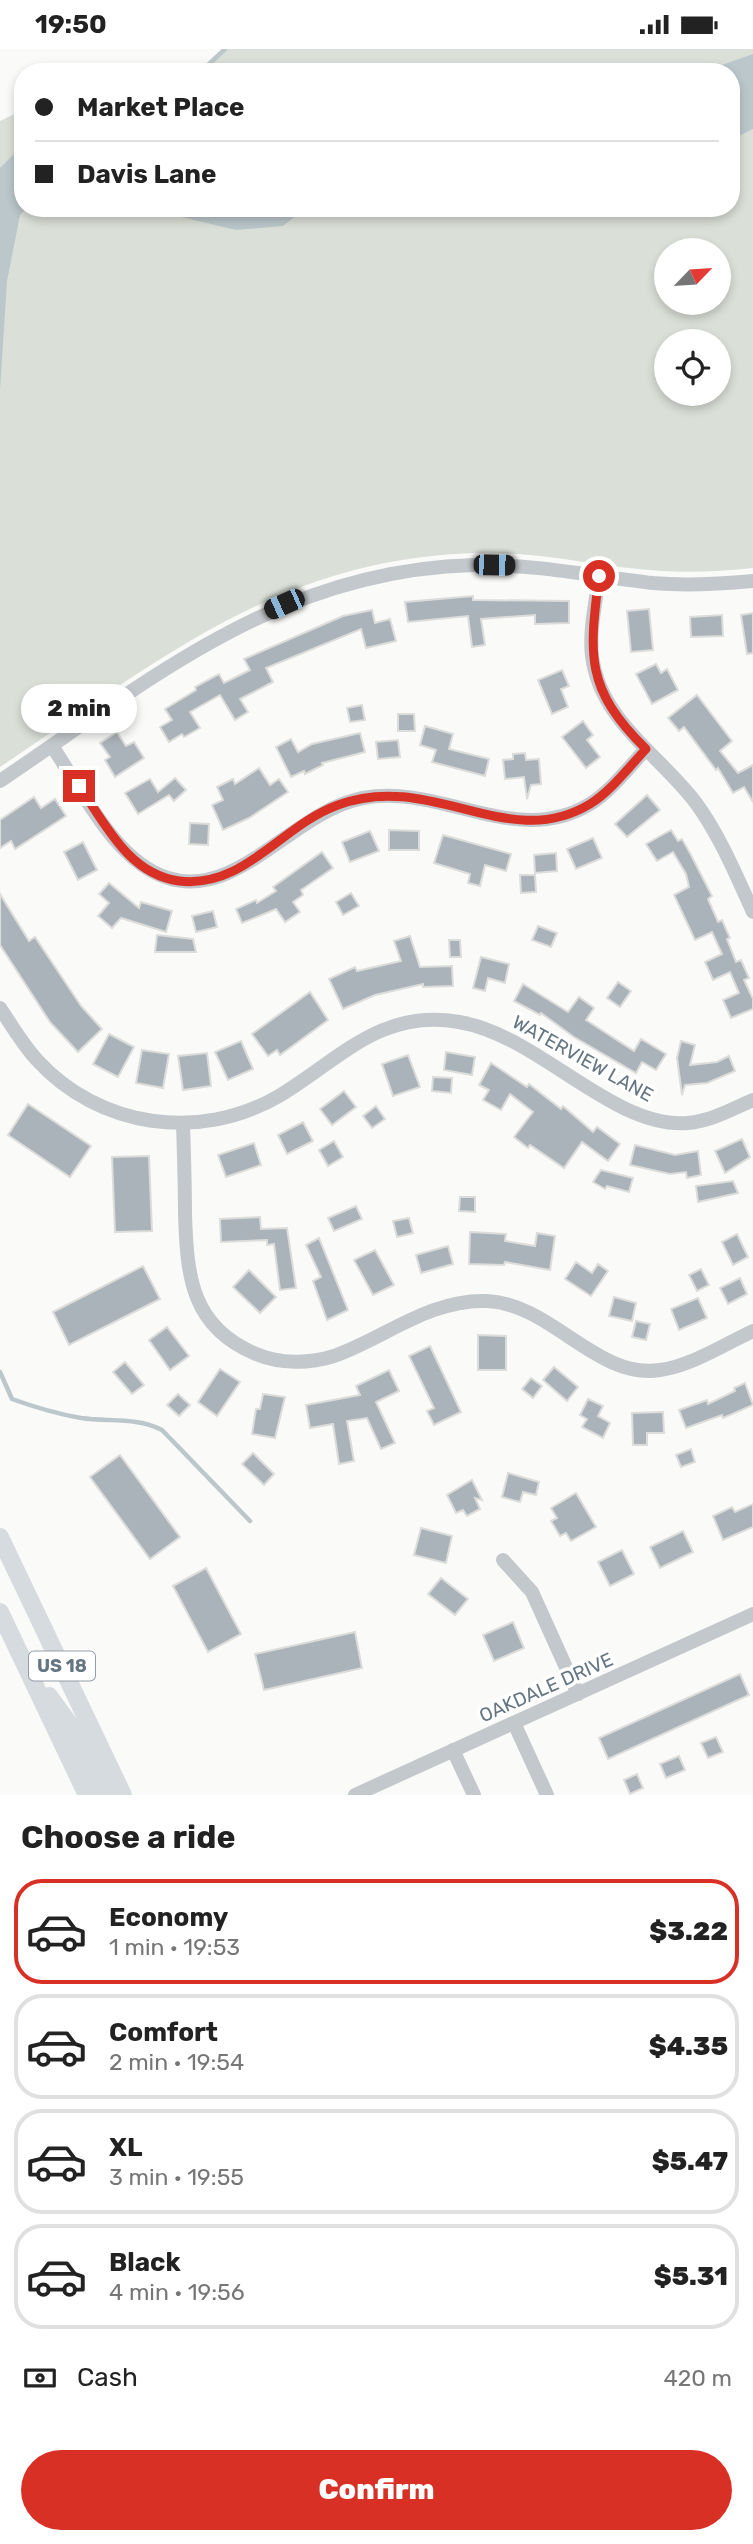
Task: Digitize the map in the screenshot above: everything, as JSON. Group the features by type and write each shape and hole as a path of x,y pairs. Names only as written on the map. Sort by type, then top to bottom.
{"main road":[{"name":"US 18","path":"0,1537 123,1795"},
{"name":"US 18","path":"0,1612 87,1795"},
{"path":"24,1662 76,1733 104,1795"}],"street":[{"path":"0,781 198,647 239,625 327,589 380,576 473,565 513,566 679,584 753,581"},
{"path":"599,576 592,632 596,675 608,704 621,722 677,780 707,820 753,912"},
{"path":"52,746 119,846 148,869 181,881 215,879 240,869 313,816 362,798 399,794 425,798 506,820 554,819 570,814 598,798 646,749"},
{"name":"WATERVIEW LANE","path":"0,1009 37,1060 76,1093 131,1117 183,1124 222,1119 254,1108 372,1033 428,1020 457,1021 501,1034 626,1109 658,1121 689,1123 707,1119 753,1100"},
{"path":"183,1124 187,1260 195,1298 216,1327 231,1341 263,1357 295,1362 334,1356 436,1309 468,1302 489,1301 533,1313 608,1361 639,1370 660,1370 677,1365 753,1331"},
{"path":"503,1560 532,1592 578,1694"},
{"name":"OAKDALE DRIVE","path":"355,1795 753,1614"},
{"path":"514,1723 547,1795"},
{"path":"453,1750 474,1795"}],"shaded area":[{"path":"225,49 753,49 753,568 663,571 548,557 479,553 408,559 342,573 281,595 224,622 168,654 0,767 0,121 14,114 14,217 740,217 740,63 210,63"},
{"path":"753,54 753,129 740,135 740,63 728,63"},
{"path":"14,154 14,217 20,217 7,281 0,390 0,168"},
{"path":"182,217 294,217 283,226 236,230"}],"building":[{"path":"473,596 473,600 569,601 569,623 535,624 535,615 481,619 485,645 472,647 468,616 408,622 405,602"},
{"path":"649,609 653,650 631,652 627,611"},
{"path":"372,610 375,623 390,619 396,641 366,648 361,629 266,668 273,682 240,699 248,712 235,720 220,695 190,712 200,728 184,737 182,734 169,742 160,727 172,720 165,709 196,690 195,687 219,674 224,683 250,670 244,659 343,616"},
{"path":"753,613 753,653 747,654 741,615"},
{"path":"722,615 723,636 691,637 690,617"},
{"path":"656,664 661,673 667,669 678,690 652,704 636,674"},
{"path":"562,670 569,686 561,689 568,707 552,714 538,680"},
{"path":"697,695 732,741 720,751 738,773 753,765 753,802 744,787 733,793 718,768 716,770 684,727 679,731 668,718"},
{"path":"362,705 365,720 350,722 347,708"},
{"path":"398,714 414,714 415,731 398,731"},
{"path":"583,721 593,735 587,740 600,757 586,768 562,737"},
{"path":"425,726 453,734 449,749 489,759 485,776 432,762 436,750 420,745"},
{"path":"117,732 126,746 134,742 144,758 115,777 105,760 110,757 100,743"},
{"path":"360,733 365,752 322,763 323,765 305,774 304,771 291,777 276,747 291,739 298,752 312,744"},
{"path":"398,740 400,757 378,759 376,742"},
{"path":"525,753 526,760 539,759 541,784 531,785 527,799 524,777 505,779 503,760 513,759 513,754"},
{"path":"259,768 270,785 279,779 288,792 249,818 223,830 212,805 223,800 217,787 233,779 235,784"},
{"path":"175,778 186,790 174,801 169,795 138,814 125,793 150,779 158,792"},
{"path":"647,795 660,810 627,837 615,824"},
{"path":"34,797 41,808 55,799 66,816 15,849 11,841 0,848 0,820"},
{"path":"190,823 209,824 208,845 189,844"},
{"path":"389,830 419,831 419,850 389,850"},
{"path":"671,830 678,841 682,839 691,855 712,896 708,899 718,922 722,920 730,938 727,939 736,962 741,960 749,978 744,980 753,999 753,1009 731,1018 723,1000 739,993 730,972 713,980 705,962 722,954 712,932 695,940 674,895 689,887 686,874 673,852 657,861 646,844"},
{"path":"370,831 379,851 350,862 342,842"},
{"path":"443,835 511,854 506,871 485,865 480,886 468,883 470,874 434,863"},
{"path":"593,838 602,858 576,869 567,849"},
{"path":"83,842 97,870 78,880 64,852"},
{"path":"322,852 333,868 301,890 303,895 293,902 300,912 285,922 276,909 242,923 236,909 256,900 257,903 276,891 273,887"},
{"path":"556,853 557,871 535,873 534,855"},
{"path":"520,875 535,875 536,892 521,893"},
{"path":"109,883 139,908 141,902 172,911 166,932 121,918 112,928 98,916 109,903 99,894"},
{"path":"351,893 359,906 343,915 336,902"},
{"path":"0,894 29,941 35,937 81,1006 102,1029 78,1052 50,1022 0,945"},
{"path":"213,911 217,927 196,932 192,916"},
{"path":"538,926 557,933 551,947 532,940"},
{"path":"157,935 193,939 196,952 155,952"},
{"path":"410,936 420,967 452,966 453,986 423,987 423,984 375,995 343,1009 329,979 355,967 357,971 401,961 394,941"},
{"path":"449,940 460,940 461,957 450,957"},
{"path":"481,957 509,964 505,983 488,978 485,991 473,988"},
{"path":"618,982 631,991 620,1007 607,998"},
{"path":"523,984 568,1012 579,997 594,1008 586,1020 634,1051 641,1039 666,1054 656,1070 642,1062 636,1073 574,1037 541,1013 540,1015 514,1001"},
{"path":"310,992 328,1020 280,1055 277,1050 268,1056 252,1034"},
{"path":"109,1034 134,1047 118,1077 93,1064"},
{"path":"241,1041 253,1069 228,1080 215,1052"},
{"path":"681,1041 695,1045 690,1065 717,1062 729,1056 735,1071 707,1083 685,1085 682,1095 677,1058"},
{"path":"142,1050 169,1054 163,1088 136,1083"},
{"path":"446,1052 475,1057 472,1075 444,1070"},
{"path":"207,1053 211,1086 183,1090 178,1056"},
{"path":"408,1055 420,1087 393,1096 382,1064"},
{"path":"491,1063 527,1087 529,1084 561,1109 563,1106 593,1132 597,1127 620,1144 608,1161 582,1142 564,1168 514,1137 533,1112 510,1094 501,1110 483,1100 489,1090 479,1085"},
{"path":"433,1077 452,1078 451,1093 432,1091"},
{"path":"344,1091 356,1107 332,1125 320,1109"},
{"path":"28,1104 91,1146 70,1177 8,1135"},
{"path":"376,1106 385,1119 372,1128 363,1116"},
{"path":"303,1122 313,1141 287,1154 278,1135"},
{"path":"742,1139 750,1157 725,1173 715,1151"},
{"path":"334,1141 343,1157 328,1166 319,1150"},
{"path":"254,1143 261,1165 226,1177 218,1155"},
{"path":"635,1145 675,1155 698,1151 701,1175 687,1178 686,1172 670,1174 630,1165"},
{"path":"149,1156 152,1231 115,1232 112,1157"},
{"path":"601,1170 633,1178 629,1192 607,1186 605,1189 593,1182"},
{"path":"733,1181 738,1193 698,1202 696,1186"},
{"path":"460,1197 475,1197 475,1212 459,1211"},
{"path":"356,1206 362,1219 334,1231 328,1218"},
{"path":"260,1217 261,1229 287,1228 296,1288 280,1290 274,1244 267,1245 267,1240 221,1242 220,1219"},
{"path":"409,1218 413,1233 397,1237 393,1221"},
{"path":"470,1232 506,1234 505,1241 535,1246 537,1233 555,1236 550,1270 505,1262 504,1265 469,1264"},
{"path":"737,1234 748,1257 733,1265 722,1242"},
{"path":"319,1238 348,1310 327,1320 313,1281 321,1277 306,1245"},
{"path":"448,1246 453,1264 421,1273 416,1255"},
{"path":"375,1250 394,1285 373,1295 354,1260"},
{"path":"576,1262 592,1273 598,1264 608,1271 591,1296 565,1279"},
{"path":"143,1266 160,1299 69,1345 53,1312"},
{"path":"701,1269 709,1285 697,1291 689,1275"},
{"path":"249,1270 276,1297 260,1313 233,1287"},
{"path":"740,1278 747,1294 728,1304 720,1288"},
{"path":"614,1297 636,1303 632,1321 609,1316"},
{"path":"698,1298 707,1318 679,1330 671,1309"},
{"path":"636,1321 650,1324 646,1340 632,1337"},
{"path":"167,1327 189,1356 170,1370 149,1340"},
{"path":"478,1335 506,1336 506,1370 478,1370"},
{"path":"430,1346 461,1412 434,1425 427,1411 434,1408 409,1356"},
{"path":"125,1362 144,1385 132,1394 113,1372"},
{"path":"554,1367 578,1387 567,1401 543,1380"},
{"path":"220,1369 240,1382 217,1416 198,1402"},
{"path":"389,1370 399,1391 376,1402 395,1443 381,1449 367,1418 347,1421 354,1461 339,1464 333,1424 310,1428 306,1405 360,1395 356,1386"},
{"path":"531,1378 542,1386 533,1398 522,1389"},
{"path":"745,1383 753,1405 723,1418 722,1415 686,1428 679,1410 707,1400 708,1404"},
{"path":"178,1394 190,1405 179,1416 167,1405"},
{"path":"263,1394 285,1397 275,1438 252,1434 256,1409 260,1409"},
{"path":"588,1399 603,1406 598,1416 610,1423 603,1438 582,1427 587,1419 580,1415"},
{"path":"663,1412 664,1433 647,1433 647,1445 633,1445 632,1413"},
{"path":"691,1449 695,1462 681,1467 676,1455"},
{"path":"253,1453 274,1474 264,1485 242,1464"},
{"path":"120,1455 180,1537 150,1559 90,1477"},
{"path":"508,1473 539,1482 536,1495 523,1492 520,1502 502,1497"},
{"path":"472,1480 482,1500 475,1498 480,1509 467,1516 463,1510 456,1513 447,1495"},
{"path":"576,1493 596,1527 571,1541 566,1533 560,1536 551,1521 557,1518 551,1508"},
{"path":"753,1504 753,1527 723,1540 713,1516 732,1507 735,1512"},
{"path":"421,1528 452,1536 446,1563 414,1555"},
{"path":"683,1531 693,1552 660,1568 650,1547"},
{"path":"622,1550 634,1574 610,1586 598,1562"},
{"path":"206,1568 241,1634 208,1652 173,1586"},
{"path":"441,1578 468,1599 455,1615 428,1594"},
{"path":"513,1622 524,1648 494,1661 483,1635"},
{"path":"355,1632 362,1668 264,1690 255,1654"},
{"path":"740,1674 749,1695 608,1759 599,1738"},
{"path":"716,1737 723,1752 708,1758 701,1743"},
{"path":"679,1756 685,1770 666,1778 660,1764"},
{"path":"637,1774 643,1788 630,1794 624,1780"}],"waterway":[{"path":"210,63 225,49"},
{"path":"0,1372 12,1399 72,1416 143,1423 162,1430 250,1521"}],"route":[{"path":"79,786 119,846 134,860 168,878 181,881 215,879 240,869 313,816 362,798 399,794 425,798 506,820 538,821 570,814 598,798 646,749 608,704 596,675 592,656 592,632 599,576"}]}
